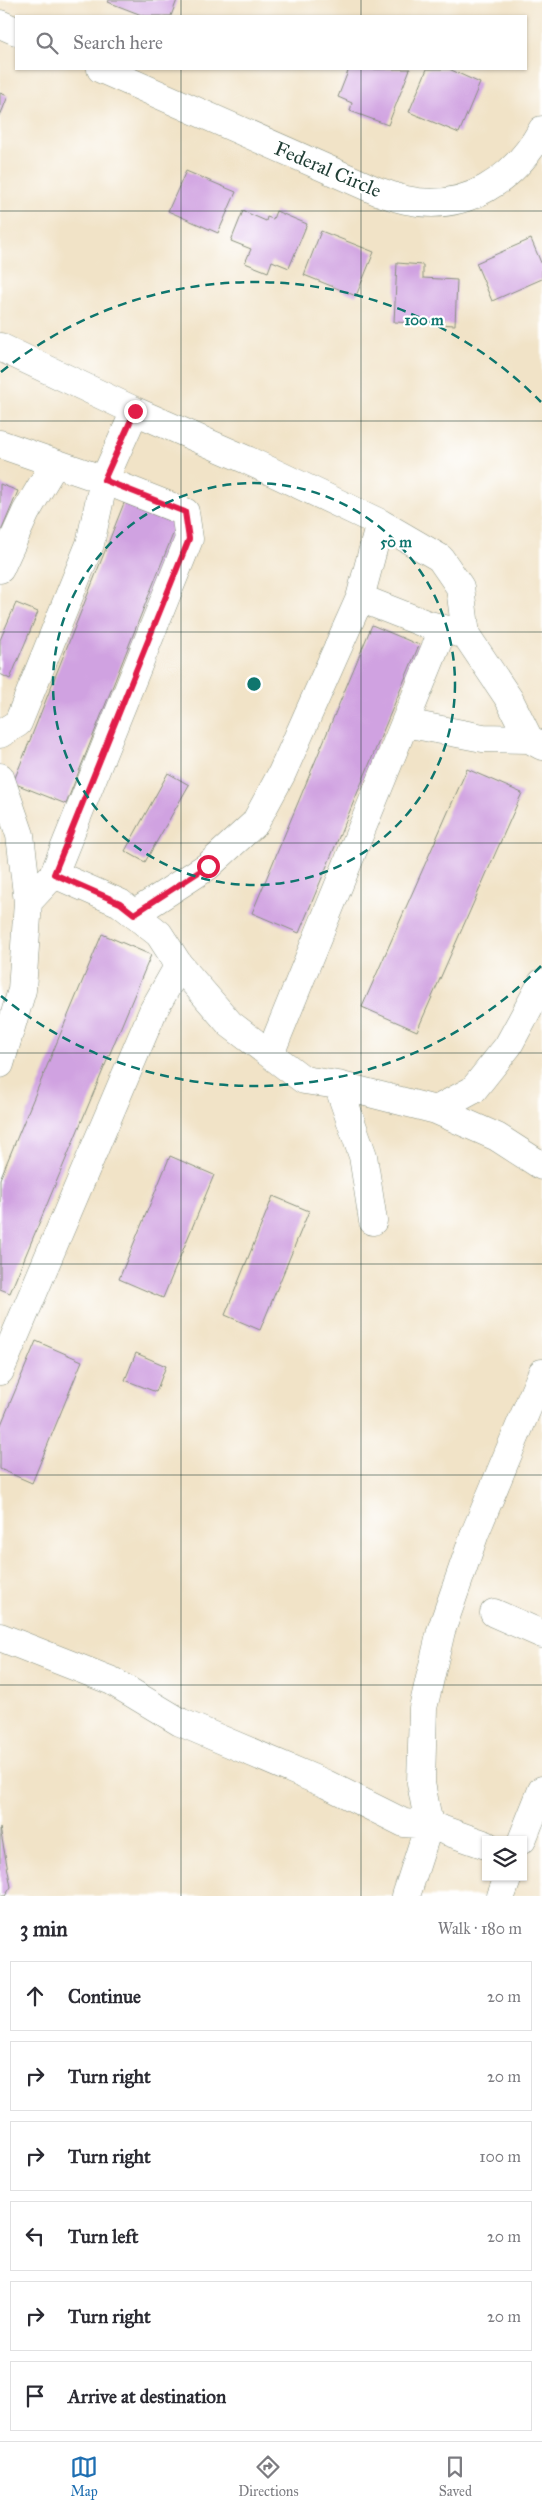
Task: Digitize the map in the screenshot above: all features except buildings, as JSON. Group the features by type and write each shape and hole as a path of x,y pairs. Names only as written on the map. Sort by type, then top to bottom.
{"street":[{"path":"0,24 15,32"},
{"name":"Federal Circle","path":"102,70 377,191 407,200 425,202 452,200 493,185 513,171 530,152 542,130"},
{"path":"0,347 380,523 440,558 460,586 454,632 404,723 270,1054"},
{"path":"0,734 18,723 90,544 104,480 135,411"},
{"path":"0,444 104,480 185,512 189,539 54,874 28,902"},
{"path":"0,570 26,512 55,463"},
{"path":"134,914 208,866 255,823 282,773 360,598 380,523"},
{"path":"360,598 454,632 509,699 536,742"},
{"path":"404,723 483,738 536,742"},
{"path":"0,777 20,835 28,902 22,990 0,1064"},
{"path":"54,874 120,903 160,934 179,965 230,1024 304,1080 338,1085 436,1110 497,1137 542,1166"},
{"path":"0,1371 6,1336 153,1012 179,965"},
{"path":"436,1110 473,1090 508,1046 542,983"},
{"path":"338,1085 363,1156 373,1221"},
{"path":"406,1896 429,1825 421,1783 423,1708 441,1631 475,1533 542,1373"},
{"path":"494,1613 542,1634"},
{"path":"0,1636 112,1681 180,1722 326,1784 404,1822 429,1825 482,1844"},
{"path":"524,1836 542,1790"},
{"path":"501,1896 507,1881"}],"route":[{"path":"135,411 104,480 185,512 189,539 54,874 120,903 134,914 208,866"}]}
